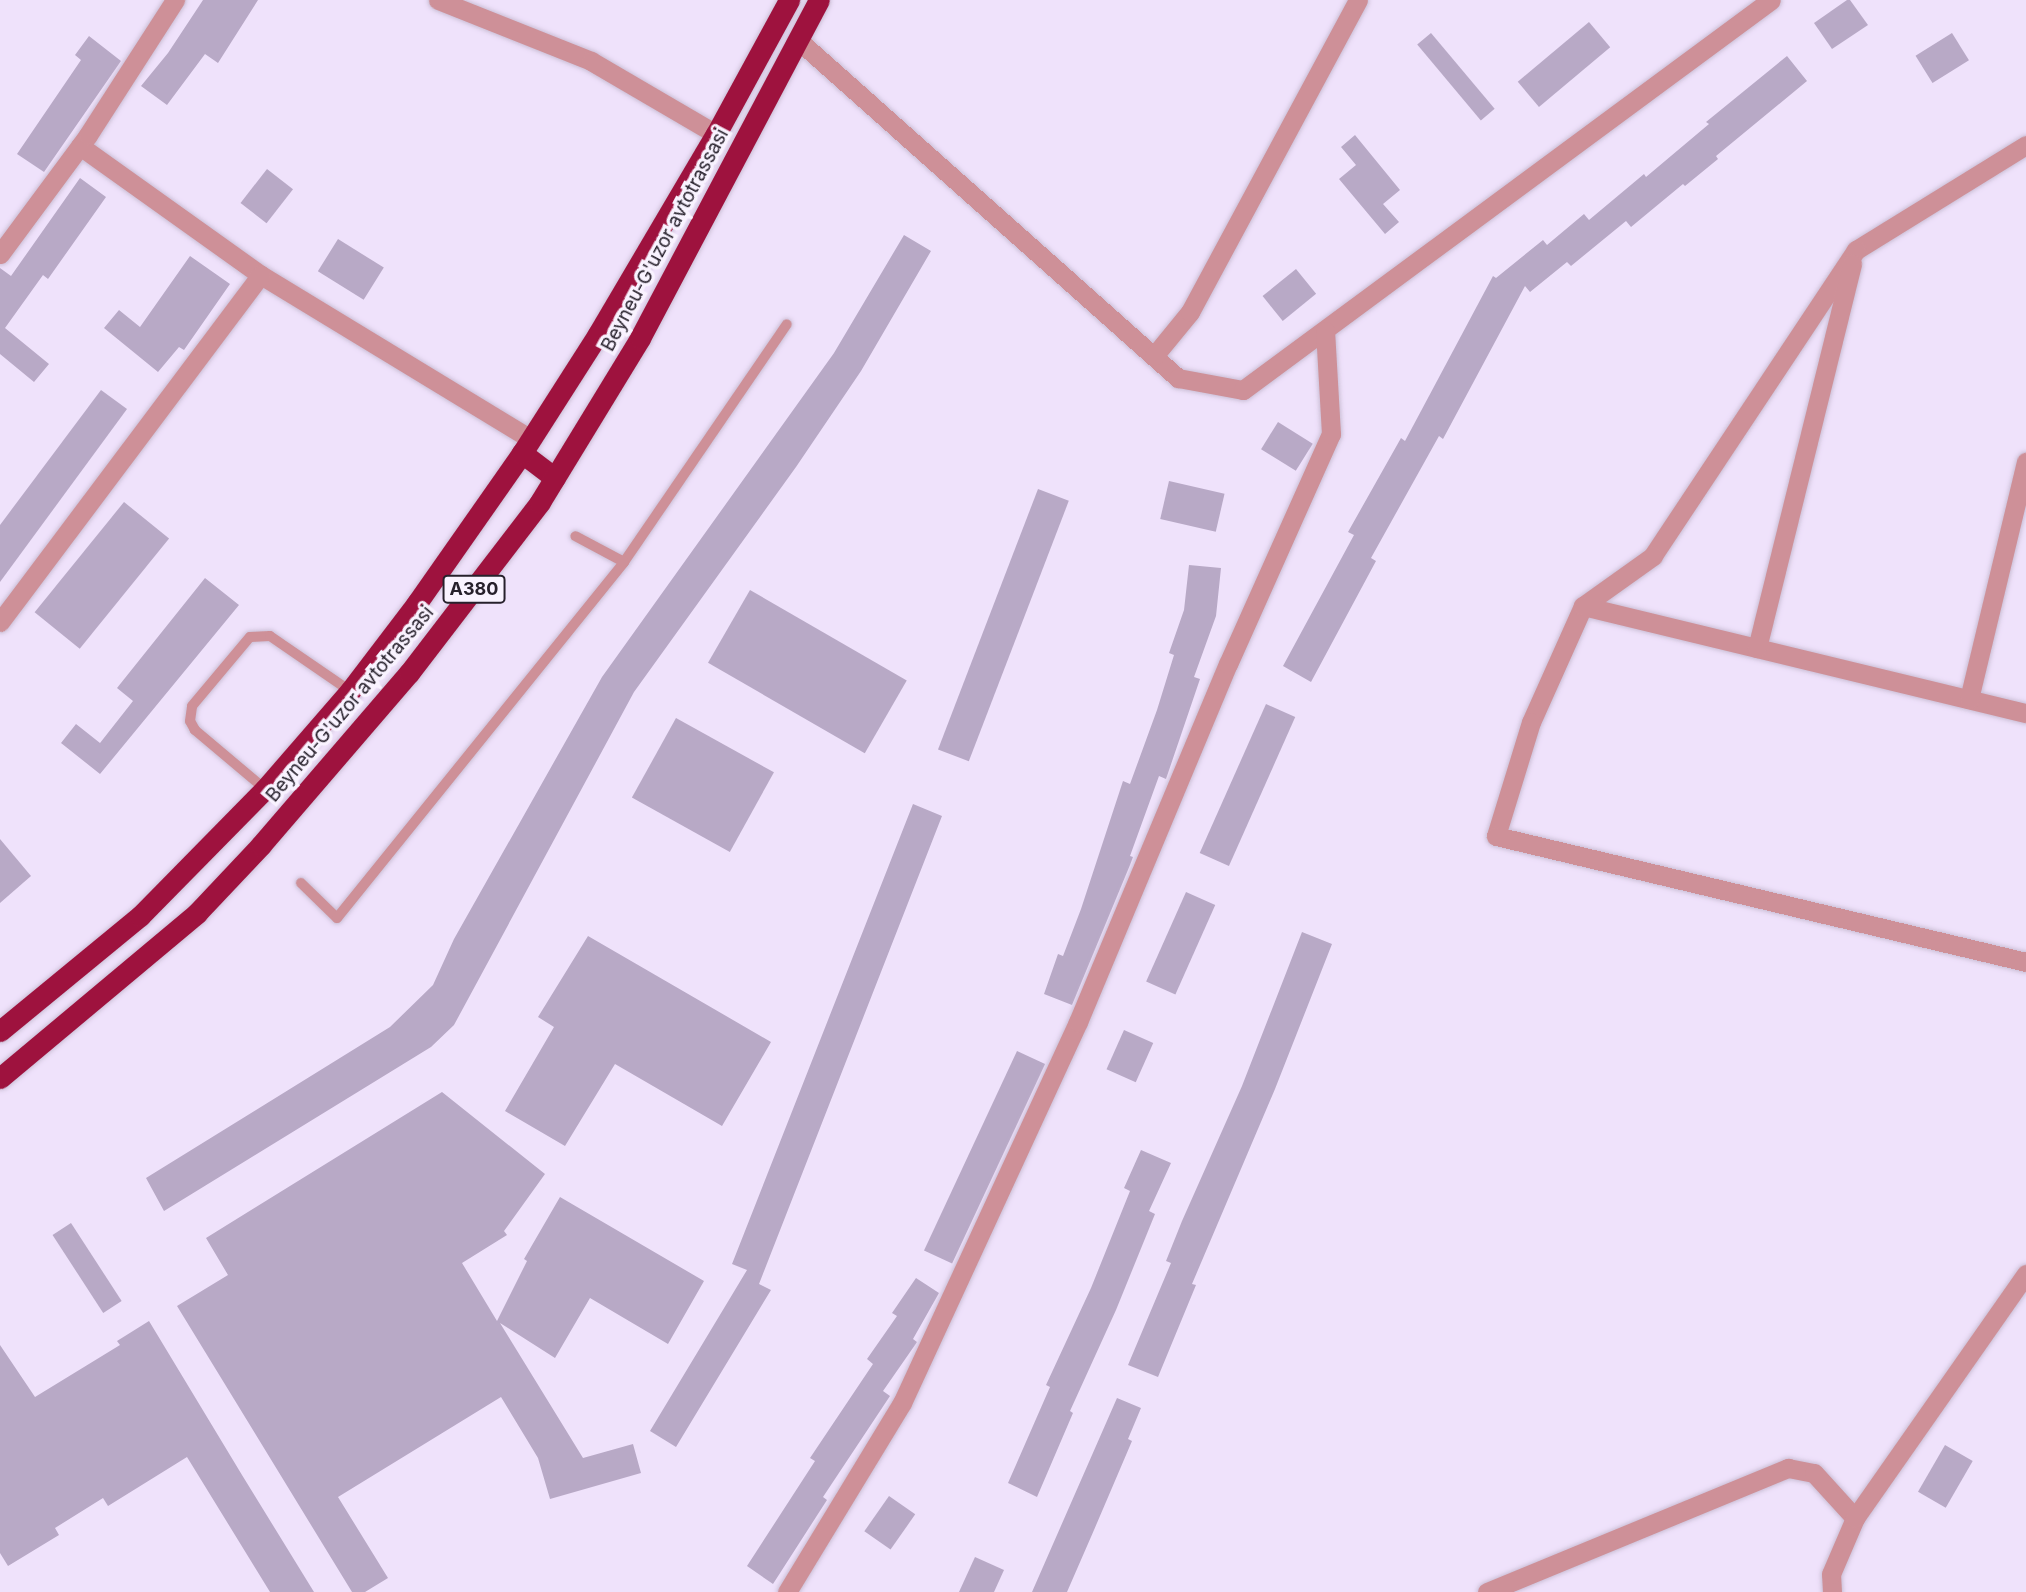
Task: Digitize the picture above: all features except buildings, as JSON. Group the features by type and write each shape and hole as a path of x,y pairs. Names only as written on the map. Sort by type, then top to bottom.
{"highway":[{"name":"Beyneu-G'uzor avtotrassasi","path":"0,1031 140,916 265,789 350,691 417,603 527,446 598,334 716,134 789,0"},
{"name":"Beyneu-G'uzor avtotrassasi","path":"0,1078 197,913 261,845 409,673 555,478 640,338 819,0"},
{"path":"527,446 555,478"}],"street":[{"path":"0,254 80,146 175,0"},
{"path":"438,0 591,61 716,134"},
{"path":"1154,356 1190,312 1357,0"},
{"path":"798,40 1178,378 1243,390 1770,0"},
{"path":"2026,145 1856,250 1653,556 1583,606 1531,722 1496,836 2026,962"},
{"path":"80,146 261,275 527,446"},
{"path":"1756,648 1856,250"},
{"path":"0,622 261,275"},
{"path":"787,1592 902,1403 1078,1022 1228,664 1331,434 1325,331"},
{"path":"1969,699 2026,462"},
{"path":"1583,606 2026,713"},
{"path":"1832,1592 1831,1574 1855,1518 2026,1275"},
{"path":"1488,1592 1788,1468 1814,1473 1855,1518"}],"lane":[{"path":"301,883 337,918 624,562 787,324"},
{"path":"575,536 624,562"},
{"path":"265,789 195,730 190,721 192,706 250,637 270,636 350,691"}]}
